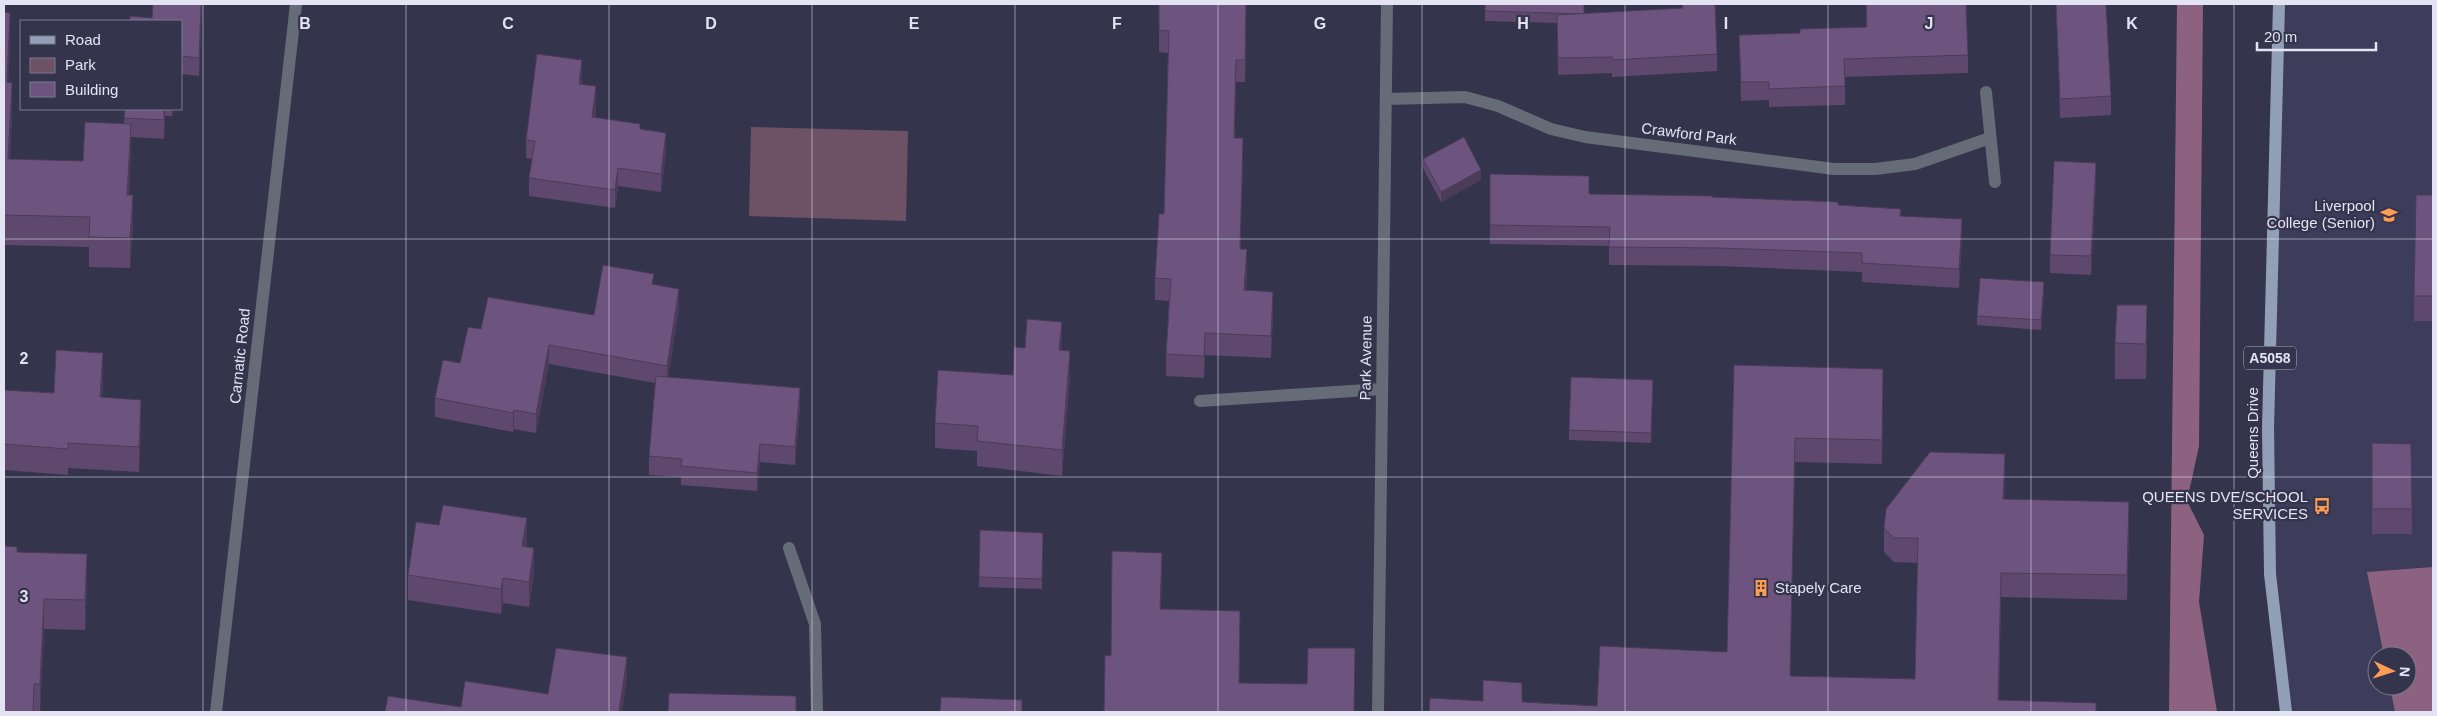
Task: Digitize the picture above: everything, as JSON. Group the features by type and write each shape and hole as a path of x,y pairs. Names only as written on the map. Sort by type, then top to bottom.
{"main road":[{"name":"Queens Drive","path":"2279,4 2269,457 2270,574 2286,712"}],"street":[{"name":"Carnatic Road","path":"216,712 296,4"},
{"name":"Park Avenue","path":"1378,712 1387,4"},
{"path":"1986,92 1995,182"},
{"name":"Crawford Park","path":"1386,98 1465,97 1498,106 1551,129 1585,137 1834,169 1875,169 1915,164 1990,138"},
{"path":"1200,401 1382,388"},
{"path":"789,548 815,624 817,712"}],"shaded area":[{"path":"2177,4 2203,4 2199,446 2187,501 2204,535 2199,602 2217,712 2169,712"},
{"path":"2279,4 2433,4 2433,712 2286,712 2270,574"},
{"path":"2433,567 2433,712 2395,712 2392,696 2417,696 2417,646 2382,646 2367,572"}],"green space":[{"path":"751,127 908,131 906,221 749,216"}],"building":[{"path":"153,4 201,4 199,58 182,56 182,20 130,20 130,16 152,18"},
{"path":"1159,4 1246,4 1245,60 1236,60 1234,138 1243,138 1240,249 1247,249 1244,290 1273,292 1271,336 1205,333 1204,356 1166,354 1171,279 1155,278 1159,214 1164,214 1169,31 1159,30"},
{"path":"1485,4 1584,4 1584,14 1485,11"},
{"path":"1682,4 1715,4 1717,54 1612,60 1612,57 1558,58 1557,15 1683,8"},
{"path":"1866,4 1966,4 1968,55 1844,59 1845,86 1769,89 1769,82 1741,82 1739,35 1800,33 1800,29 1867,27"},
{"path":"2056,4 2106,4 2111,96 2060,99"},
{"path":"4,12 10,13 7,82 12,83 8,159 83,161 85,122 131,124 127,195 133,195 130,238 89,237 90,217 4,215"},
{"path":"537,54 582,60 579,84 596,86 592,117 640,124 640,129 666,133 661,174 618,168 615,190 529,178 535,141 526,140"},
{"path":"125,110 164,110 164,120 124,118"},
{"path":"1464,137 1481,170 1441,192 1423,159"},
{"path":"2054,161 2096,163 2091,256 2050,255"},
{"path":"1490,174 1589,176 1589,194 1712,196 1838,202 1838,205 1901,209 1900,216 1962,219 1959,269 1862,263 1862,253 1719,248 1609,247 1610,227 1490,225"},
{"path":"2416,195 2433,195 2433,296 2414,296"},
{"path":"603,265 654,274 652,284 679,289 667,366 549,345 536,414 514,410 513,413 435,398 443,360 460,363 468,327 481,329 488,297 594,315"},
{"path":"1980,278 2044,282 2041,320 1977,316"},
{"path":"2117,305 2147,305 2146,344 2115,343"},
{"path":"1027,319 1062,322 1059,350 1070,351 1062,450 977,441 978,426 935,423 938,370 1013,375 1014,347 1025,348"},
{"path":"56,350 103,353 100,397 141,400 139,447 68,443 68,449 4,444 4,390 54,393"},
{"path":"1734,365 1883,369 1882,440 1795,438 1790,676 1915,679 1918,538 1894,538 1884,528 1886,509 1930,452 2005,454 2003,499 2129,502 2127,575 2001,573 1998,700 2096,703 2096,712 1429,712 1430,698 1483,701 1483,680 1522,683 1522,702 1597,706 1600,646 1727,652"},
{"path":"656,376 800,388 795,447 760,444 757,473 681,466 682,459 649,456"},
{"path":"1571,377 1653,380 1651,433 1569,430"},
{"path":"2372,443 2411,444 2412,509 2372,509"},
{"path":"443,505 527,518 522,546 534,548 529,582 503,578 501,589 408,575 416,522 439,525"},
{"path":"980,530 1043,533 1042,579 979,577"},
{"path":"4,546 17,547 17,552 87,554 85,600 44,599 40,684 34,684 33,712 4,712"},
{"path":"1112,551 1162,553 1160,609 1240,611 1239,683 1307,684 1308,648 1355,648 1354,712 1104,712 1105,655 1111,656"},
{"path":"556,648 627,657 619,712 385,712 388,696 461,707 465,681 548,694"},
{"path":"669,693 796,696 796,712 668,712"},
{"path":"941,697 1022,700 1022,712 940,712"}],"place":[{"name":"Liverpool College (Senior)","path":"2389,215"},
{"name":"QUEENS DVE/SCHOOL SERVICES","path":"2322,506"},
{"name":"Stapely Care","path":"1761,588"}]}
